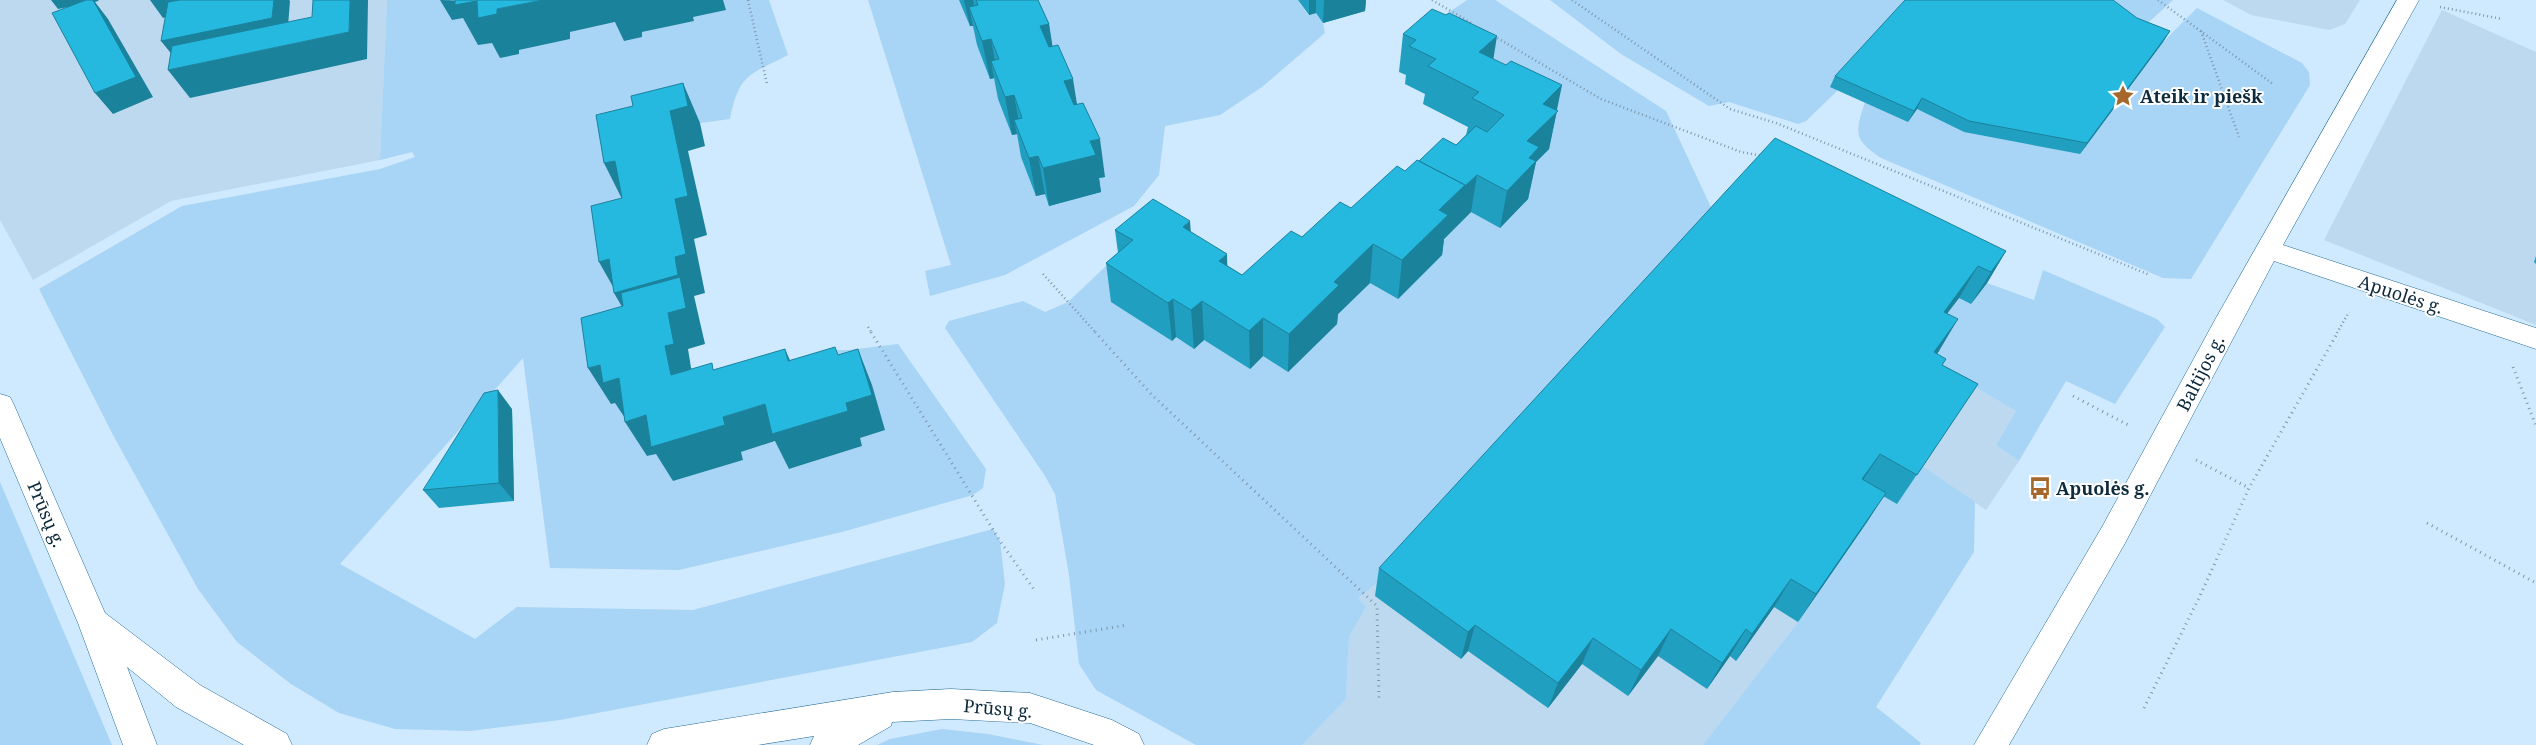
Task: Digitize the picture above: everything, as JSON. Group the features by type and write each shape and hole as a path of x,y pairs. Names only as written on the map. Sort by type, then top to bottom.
{"main road":[{"name":"Baltijos g.","path":"1991,745 2113,536 2266,249 2408,0"},
{"name":"Apuolės g.","path":"2266,249 2536,340"},
{"name":"Prūsų g.","path":"0,405 94,623 140,745"},
{"name":"Prūsų g.","path":"94,623 188,696 275,745"},
{"name":"Prūsų g.","path":"664,745 893,707 951,704 1030,708 1100,731 1127,745"},
{"name":"Prūsų g.","path":"827,745 893,707"}],"path":[{"path":"748,0 767,84"},
{"path":"1432,0 1474,25"},
{"path":"1572,0 1730,109 1776,123 2150,275"},
{"path":"2158,0 2273,84"},
{"path":"2408,0 2502,19"},
{"path":"2201,31 2239,137"},
{"path":"1491,35 1601,99 1741,152 1769,157"},
{"path":"1044,274 1152,395 1377,606 1379,700"},
{"path":"2144,708 2199,598 2250,488 2365,282"},
{"path":"868,327 1000,541 1035,592"},
{"path":"2511,361 2536,426"},
{"path":"2427,523 2536,584"},
{"path":"1036,640 1127,625"}],"shaded area":[{"path":"0,0 387,0 380,160 171,201 33,280 0,220"},
{"path":"387,0 452,0 468,17 519,54 519,50 570,39 570,32 621,21 642,32 693,21 693,17 723,0 769,0 788,55 748,77 738,92 730,119 700,123 624,203 631,298 622,401 648,456 667,450 673,481 743,460 741,452 782,439 790,469 862,446 827,350 848,350 898,344 986,469 983,488 973,495 842,532 679,570 550,568 523,358 340,564 475,639 517,607 693,610 993,529 1000,541 1005,584 997,623 972,642 560,720 470,731 395,729 339,713 291,684 237,642 198,589 113,435 39,289 182,206 380,169 415,157 412,152 380,160"},
{"path":"868,0 1298,0 1308,15 1316,13 1323,23 1325,33 1262,87 1220,115 1165,126 1159,175 1134,206 1005,275 930,296 925,271 951,265"},
{"path":"1467,0 1495,0 1666,111 1717,220 1412,555 1358,598 1366,607 1349,637 1346,699 1302,745 1196,745 1096,690 1079,664 1069,575 1055,494 1045,476 945,328 949,321 1023,301 1045,312 1068,302 1144,230 1172,341 1176,337 1194,349 1204,340 1250,369 1263,356 1288,372 1337,324 1331,320 1370,283 1398,299 1442,255 1433,250 1471,212 1528,199 1420,32"},
{"path":"1550,0 1910,0 1831,86 1838,90 1806,121 1798,124 1729,102 1709,106 1621,54"},
{"path":"2092,0 2173,0 2138,32"},
{"path":"2223,0 2360,0 2345,24 2329,30 2251,15"},
{"path":"2197,8 2302,63 2309,72 2310,85 2191,279 2163,278 1881,158 1865,146 1861,140 1858,128 1865,102 1917,109 1964,132 2163,42"},
{"path":"2442,10 2536,52 2536,325 2324,240"},
{"path":"2043,270 2157,319 2165,327 2115,404 2066,381 2019,461 1996,445 2016,411 1930,361 1925,343 1959,298 1971,304 1987,283 2034,300"},
{"path":"1987,283 1931,362 2016,411 1996,445 2019,461 1986,510 1923,466 1897,504 1862,484 1867,522 1798,622 1703,745 1302,745 1346,699 1349,637 1366,607 1358,598 1412,555"},
{"path":"1923,466 1975,502 1974,552 1876,707 1921,743 1920,745 1703,745 1798,622 1867,522 1844,508"},
{"path":"0,482 112,745 0,745"},
{"path":"942,729 988,734 1043,745 877,745 890,739"}],"building":[{"path":"86,0 93,0 136,77 95,93 52,13"},
{"path":"180,0 274,0 272,18 161,41 168,2"},
{"path":"313,0 350,0 349,32 168,70 172,46 312,17"},
{"path":"455,0 543,0 497,9 497,14 478,18 477,1 455,5"},
{"path":"976,0 1038,0 1049,24 1040,26 1049,47 1058,45 1073,79 1064,81 1074,105 1083,103 1100,139 1090,141 1096,155 1043,168 1038,156 1029,158 1014,120 1022,118 1014,95 1005,97 991,61 999,59 991,39 982,41 969,7 978,5"},
{"path":"1905,0 2113,0 2137,18 2170,31 2087,143 1969,121 1922,98 1914,111 1835,76"},
{"path":"1432,9 1446,15 1449,13 1497,36 1479,52 1506,65 1511,61 1562,85 1543,104 1558,111 1527,141 1539,147 1529,158 1536,161 1507,191 1477,175 1464,187 1465,185 1419,161 1443,138 1456,145 1476,126 1487,132 1504,115 1472,98 1479,92 1428,66 1436,59 1409,46 1416,40 1403,34"},
{"path":"683,83 688,106 670,111 688,196 675,199 686,254 675,257 678,275 614,293 609,259 599,262 591,206 622,198 615,161 604,163 596,115 633,106 631,96"},
{"path":"1775,138 2006,251 1991,272 1978,266 1944,312 1958,319 1934,352 1946,359 1942,365 1978,384 1917,475 1880,454 1862,479 1886,493 1816,594 1791,579 1752,634 1746,629 1722,663 1671,629 1641,670 1593,638 1558,683 1475,625 1468,632 1379,568"},
{"path":"1417,160 1465,185 1439,210 1448,215 1402,260 1373,244 1334,282 1339,285 1289,334 1263,318 1249,331 1202,301 1191,310 1173,299 1168,303 1106,263 1133,240 1115,230 1153,199 1190,221 1183,227 1227,254 1219,261 1242,275 1291,231 1302,237 1340,202 1351,208 1397,166 1405,171"},
{"path":"680,277 686,308 668,313 674,344 665,346 671,375 712,363 713,370 785,349 788,361 835,347 838,355 858,349 872,395 846,403 848,411 772,434 765,404 723,417 725,425 651,447 646,415 625,422 619,378 603,383 600,365 588,368 581,318 623,306 621,293"},
{"path":"498,390 499,483 423,490 484,393"}],"place":[{"name":"Ateik ir piešk","path":"2123,96"},
{"name":"Apuolės g.","path":"2040,488"}]}
